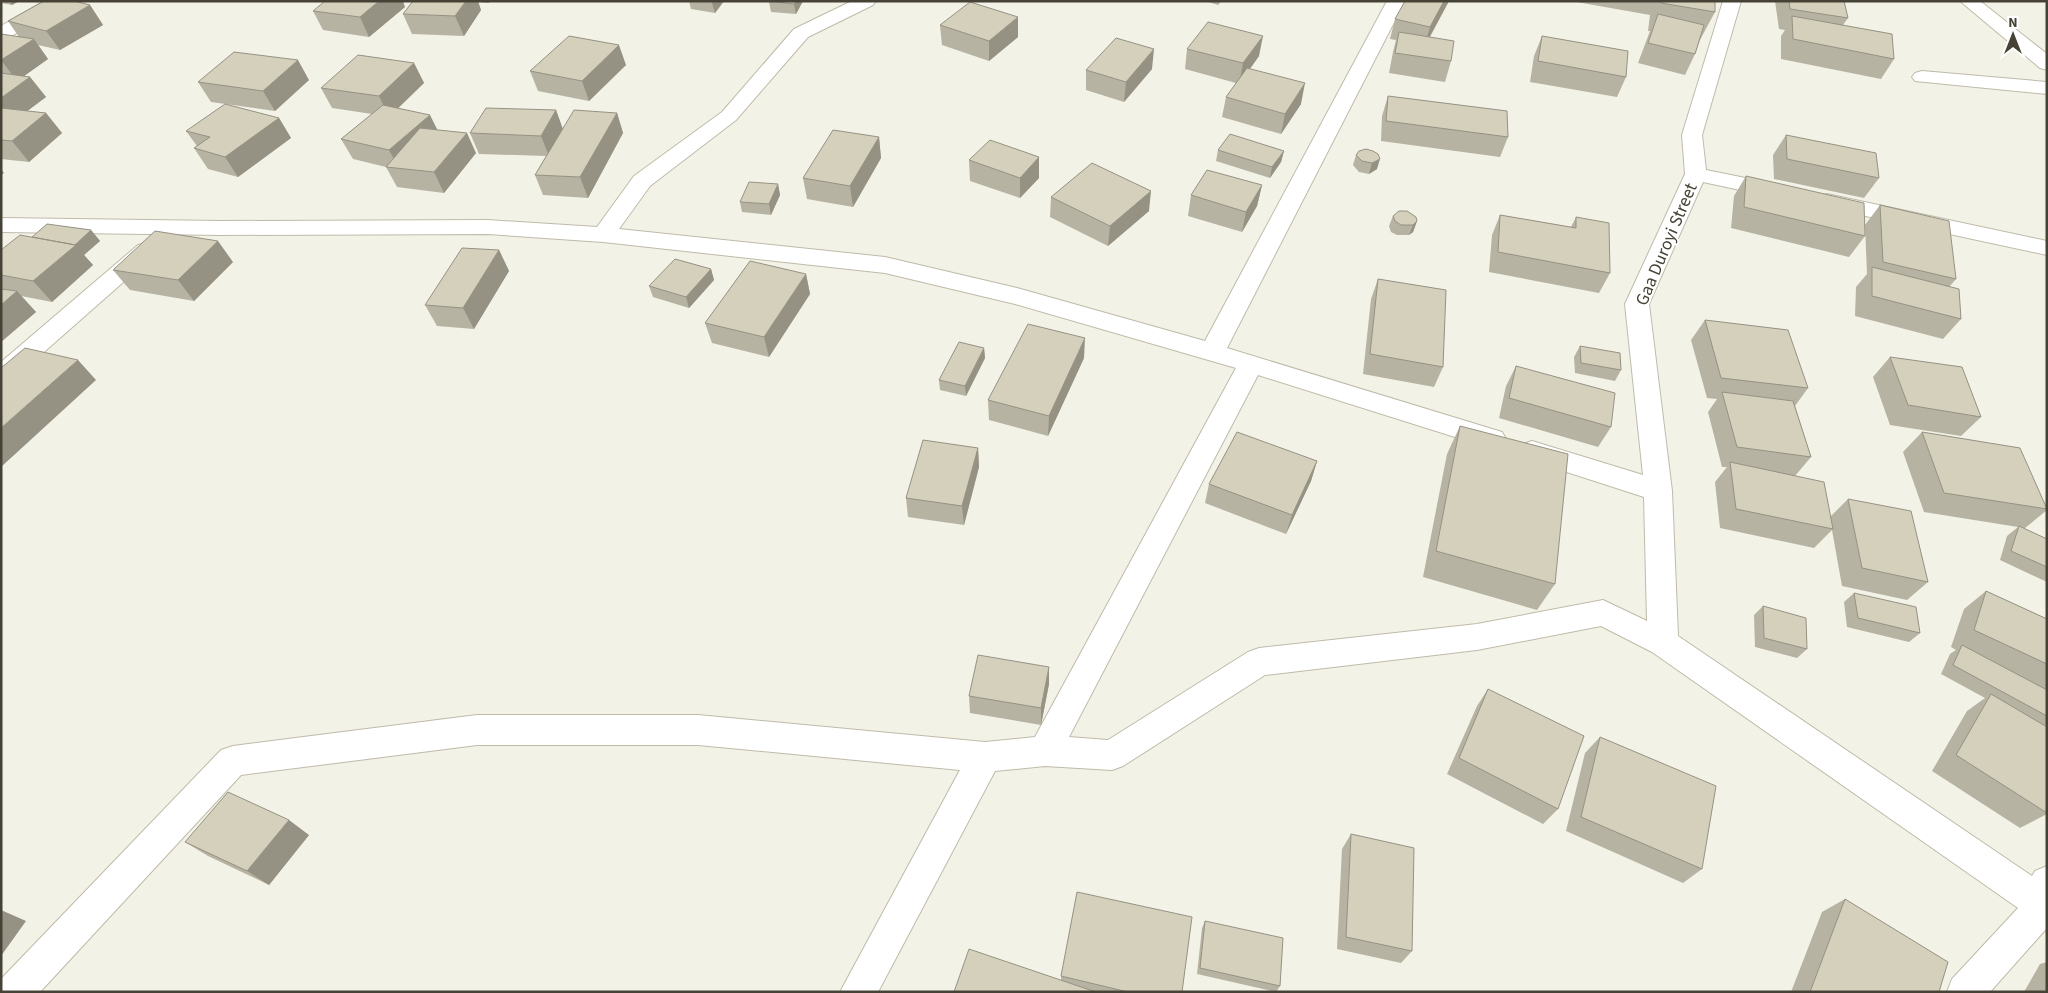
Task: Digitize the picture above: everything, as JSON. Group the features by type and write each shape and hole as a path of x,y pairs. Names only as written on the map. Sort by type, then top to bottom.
{"street":[{"path":"1,34 57,1"},
{"path":"603,235 642,182 729,116 801,33 867,1"},
{"path":"1212,352 1396,1"},
{"name":"Gaa Duroyi Street","path":"1663,643 1658,491 1637,304 1696,174 1692,135 1732,1"},
{"path":"1969,1 2047,64"},
{"path":"1922,76 2047,88"},
{"path":"1696,174 2047,248"},
{"path":"1,225 488,227 603,235 885,265 1017,296 1212,352 1658,491"},
{"path":"1,376 172,227"},
{"path":"1045,751 1251,364"},
{"path":"14,992 233,761 477,730 698,730 985,757 1045,751 1112,755 1259,662 1477,637 1603,614 1663,643 2046,899 1965,992"},
{"path":"858,992 985,757"}],"building":[{"path":"44,1 74,1 90,5 46,31 8,21"},
{"path":"325,1 379,1 360,17 313,11"},
{"path":"413,1 466,1 455,16 403,14"},
{"path":"769,1 796,1 794,4"},
{"path":"1405,1 1444,1 1430,27 1395,19"},
{"path":"1661,1 1715,1 1715,12 1661,3"},
{"path":"1789,1 1844,1 1848,18 1790,9"},
{"path":"970,2 1018,17 989,41 940,25"},
{"path":"1658,14 1704,25 1695,54 1648,43"},
{"path":"1792,16 1892,34 1894,59 1793,39"},
{"path":"1208,22 1263,36 1243,63 1187,49"},
{"path":"1399,32 1454,41 1451,61 1395,53"},
{"path":"1,34 34,39 1,60"},
{"path":"569,36 619,45 582,81 530,71"},
{"path":"1542,36 1628,51 1626,77 1538,61"},
{"path":"1116,38 1154,49 1126,82 1086,70"},
{"path":"234,52 298,60 263,91 198,82"},
{"path":"358,55 414,63 379,96 321,88"},
{"path":"1247,68 1305,83 1285,114 1226,97"},
{"path":"1,73 30,77 1,98"},
{"path":"1388,96 1507,111 1508,137 1386,121"},
{"path":"225,104 279,118 225,157 194,148 210,137 186,131"},
{"path":"383,105 430,115 389,150 341,139"},
{"path":"1,108 46,113 12,141 1,140"},
{"path":"486,108 556,110 541,136 470,133"},
{"path":"574,110 617,113 580,177 535,175"},
{"path":"420,128 467,133 434,172 386,167"},
{"path":"833,130 879,137 850,186 803,178"},
{"path":"1230,134 1284,151 1272,167 1218,150"},
{"path":"1786,135 1876,153 1879,178 1787,159"},
{"path":"990,140 1039,157 1020,178 969,160"},
{"path":"1366,149 1378,154 1380,159 1372,163 1362,161 1356,155 1359,151"},
{"path":"1092,163 1151,191 1110,226 1051,197"},
{"path":"1207,170 1262,185 1246,212 1191,195"},
{"path":"1746,176 1864,203 1865,236 1744,207"},
{"path":"749,182 778,184 769,204 740,202"},
{"path":"1880,205 1949,221 1956,279 1883,262"},
{"path":"1399,211 1407,211 1416,217 1417,221 1413,225 1401,225 1395,221 1393,216"},
{"path":"1500,215 1576,228 1576,217 1609,223 1610,273 1498,252"},
{"path":"47,224 91,230 75,245 32,237"},
{"path":"155,231 218,241 178,280 113,270"},
{"path":"20,235 76,245 33,281 1,275 1,250"},
{"path":"462,248 499,250 463,308 425,305"},
{"path":"675,259 711,269 686,297 649,286"},
{"path":"750,261 806,274 764,337 705,323"},
{"path":"1872,267 1959,289 1961,319 1872,296"},
{"path":"1378,279 1446,290 1443,367 1370,354"},
{"path":"1,289 17,291 1,305"},
{"path":"1705,320 1788,330 1808,388 1721,378"},
{"path":"1028,324 1085,338 1049,416 988,400"},
{"path":"959,342 984,348 965,386 939,380"},
{"path":"1580,346 1620,353 1621,370 1581,363"},
{"path":"25,348 78,360 1,428 1,368"},
{"path":"1890,357 1962,367 1981,417 1908,405"},
{"path":"1516,366 1615,393 1611,427 1509,398"},
{"path":"1722,392 1793,401 1811,457 1737,447"},
{"path":"1460,426 1568,454 1555,584 1436,551"},
{"path":"1237,432 1317,461 1292,515 1209,484"},
{"path":"1922,432 2020,448 2047,509 1944,493"},
{"path":"923,440 978,448 962,506 906,498"},
{"path":"1730,462 1824,482 1833,529 1736,509"},
{"path":"1848,499 1911,511 1928,582 1862,568"},
{"path":"2019,526 2047,539 2047,567 2011,551"},
{"path":"1986,591 2047,619 2047,664 1974,630"},
{"path":"1854,593 1916,607 1920,633 1858,618"},
{"path":"1763,606 1806,618 1807,649 1764,638"},
{"path":"1962,645 2047,690 2047,716 1953,665"},
{"path":"978,655 1049,667 1041,708 969,696"},
{"path":"1488,689 1584,736 1558,809 1459,758"},
{"path":"1991,694 2047,727 2047,813 1956,755"},
{"path":"1600,737 1716,786 1702,869 1581,817"},
{"path":"228,792 289,820 247,871 185,842"},
{"path":"1351,834 1414,848 1412,951 1346,937"},
{"path":"1077,892 1192,917 1182,992 1128,992 1061,976"},
{"path":"1845,899 1948,962 1939,992 1810,992"},
{"path":"1205,921 1283,938 1280,986 1200,968"},
{"path":"969,949 1096,992 954,992"}]}
